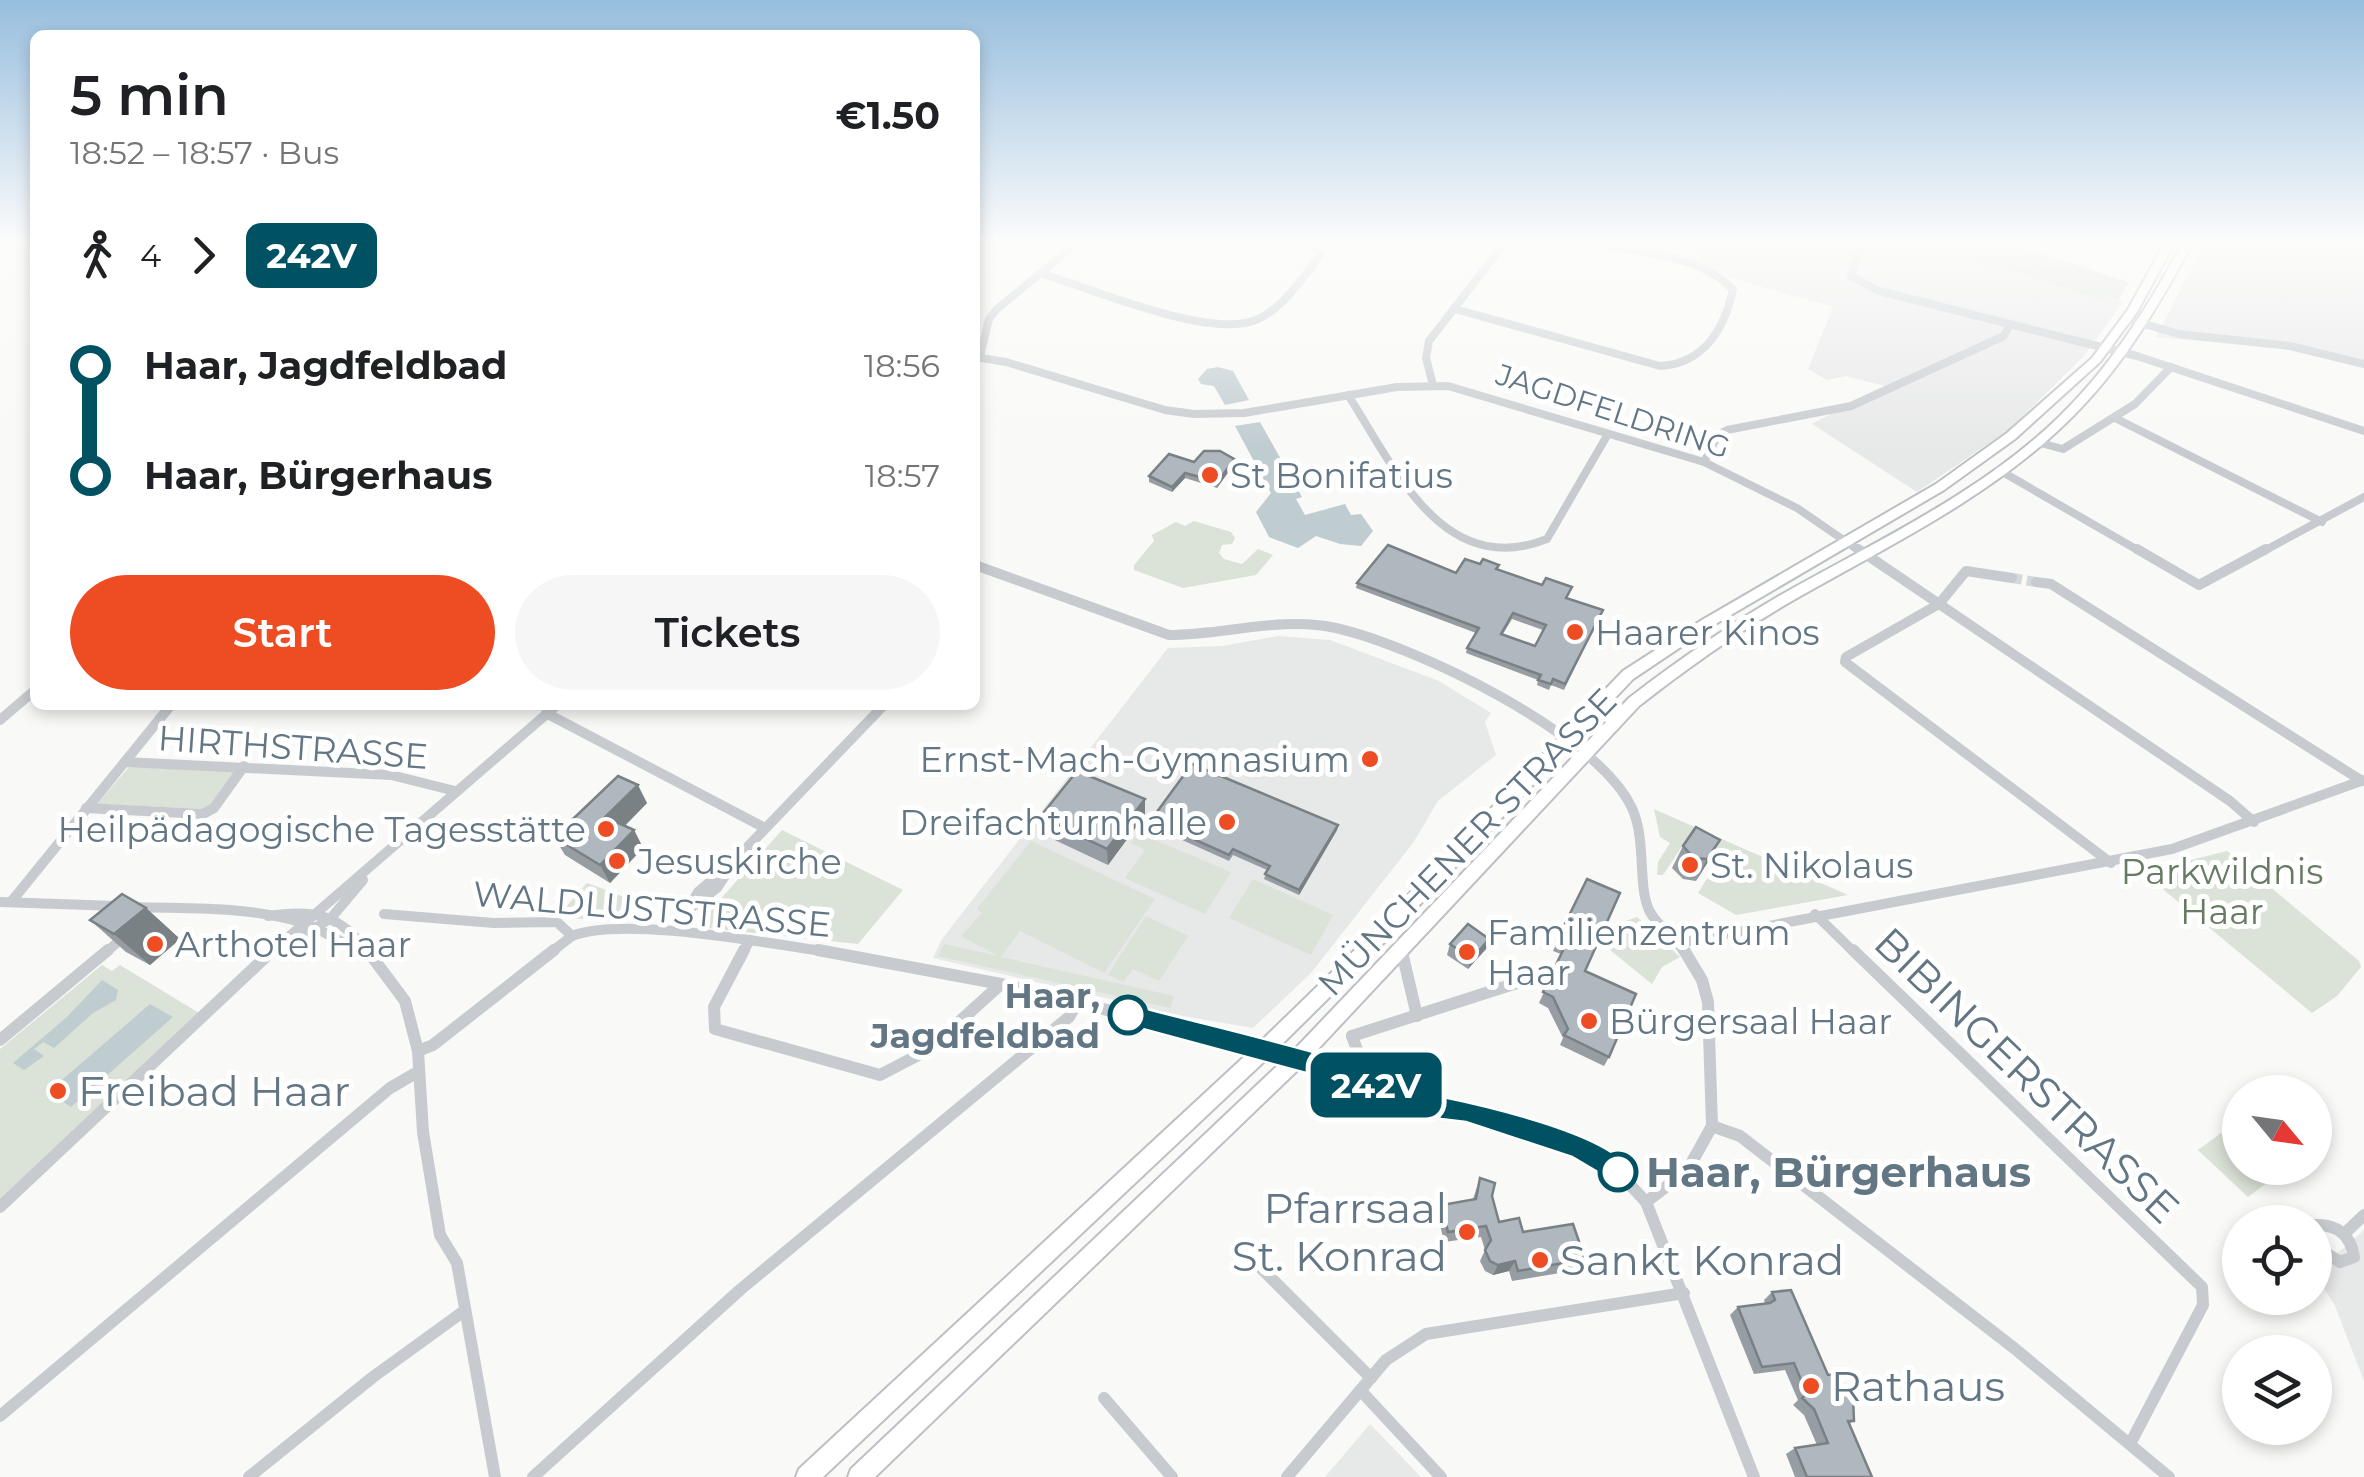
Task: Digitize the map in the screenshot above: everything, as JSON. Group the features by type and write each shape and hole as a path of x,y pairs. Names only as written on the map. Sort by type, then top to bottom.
{"main road":[{"name":"MÜNCHENER STRASSE","path":"807,1477 1265,1049 1369,947 1628,675 1706,622 1849,542 1988,454 2076,380 2131,313"},
{"name":"MÜNCHENER STRASSE","path":"859,1477 1334,1021 1634,702 1673,669 1866,554 2038,442 2098,383 2150,313"}],"street":[{"path":"980,347 990,319 997,313"},
{"path":"1173,313 1232,326 1248,324 1267,313"},
{"path":"1433,385 1426,348 1452,313"},
{"path":"1469,313 1660,366 1689,365 1699,359 1724,313"},
{"path":"1961,313 2123,353 2364,431"},
{"path":"2127,319 2179,334 2290,346 2364,364"},
{"path":"1704,462 1718,435 1727,430 1851,406 2004,336 2008,326"},
{"name":"JAGDFELDRING","path":"980,357 1179,412 1244,413 1433,385 1466,390 1704,462 1778,496 1849,542 2230,801 2254,822"},
{"path":"2038,442 2062,449 2115,418 2159,384 2171,368"},
{"path":"1348,395 1434,522 1499,547 1531,547 1552,534 1608,434"},
{"path":"2115,418 2322,522"},
{"path":"1999,470 2199,585 2364,497"},
{"path":"980,568 1162,634 1192,636 1302,623 1351,632 1450,670 1565,739 1609,776 1631,806 1643,843 1648,906 1679,943 1702,980 1708,1002 1712,1126 1699,1161 1686,1176 1646,1202 1754,1477"},
{"path":"2012,578 1966,571 1939,604 1846,657 1847,664 2110,863"},
{"path":"2036,582 2050,584 2363,781"},
{"path":"0,720 30,694"},
{"path":"3,902 166,710"},
{"path":"0,1207 260,964 316,920 455,791 551,710"},
{"path":"674,932 687,910 720,885 735,860 764,828 879,710"},
{"path":"546,714 764,828"},
{"name":"HIRTHSTRASSE","path":"125,762 391,775 455,791"},
{"path":"86,808 203,814 214,808 244,766"},
{"path":"1679,943 1815,914 2110,863 2205,840 2363,781"},
{"path":"3,902 316,920 356,937 380,965 405,1001 418,1051 416,1073 440,1234 457,1263 494,1477"},
{"path":"144,920 154,908"},
{"name":"WALDLUSTSTRASSE","path":"384,914 557,922 572,936 584,930 674,932 750,940 866,956 1001,984 1298,1057 1367,1078 1441,1108 1466,1111 1579,1148 1620,1173 1646,1202"},
{"name":"BIBINGERSTRASSE","path":"1815,914 2202,1287 2203,1305 2132,1442"},
{"path":"316,920 346,947 365,952"},
{"path":"0,1040 131,931"},
{"path":"418,1051 433,1045 572,936"},
{"path":"750,940 714,1007 715,1030 880,1076 916,1058 1001,984"},
{"path":"1402,952 1418,1016"},
{"path":"1352,1036 1523,981"},
{"path":"533,1477 741,1289 1069,1017 1077,1002"},
{"path":"1334,1021 1352,1036 1367,1078"},
{"path":"0,1416 328,1139 390,1088 416,1073"},
{"path":"1712,1126 1740,1136 2132,1442 2169,1477"},
{"path":"2344,1234 2364,1216"},
{"path":"2332,1226 2344,1234 2355,1252 2351,1260 2332,1259"},
{"path":"1252,1259 1366,1384 1441,1477"},
{"path":"1286,1477 1386,1360 1426,1334 1684,1294"},
{"path":"249,1477 373,1376 464,1311"},
{"path":"1104,1398 1172,1477"}],"shaded area":[{"path":"1831,313 2115,313 2083,357 2010,429 1917,492 1812,424 1885,386 1846,376 1827,380 1808,369"},
{"path":"2168,313 2364,313 2364,368 2293,350 2156,337"},
{"path":"1207,369 1233,371 1249,400 1225,405 1214,386 1201,384 1198,379"},
{"path":"1260,422 1302,497 1296,499 1305,515 1345,504 1351,515 1361,514 1373,531 1361,546 1316,536 1298,548 1269,537 1256,512 1271,493 1235,426"},
{"path":"1278,636 1330,640 1439,681 1491,713 1485,722 1496,755 1438,801 1413,843 1311,973 1253,1028 1183,1016 933,958 942,939 1168,648 1222,646"},
{"path":"102,980 118,990 116,1000 93,1013 54,1048 43,1042 34,1049 44,1056 24,1070 13,1063 67,1017"},
{"path":"150,1004 173,1017 71,1107 48,1092"},
{"path":"2364,1230 2364,1381 2332,1301 2332,1258"},
{"path":"1370,1424 1421,1477 1325,1477"}],"green space":[{"path":"1194,521 1231,532 1235,538 1232,544 1222,545 1219,553 1224,559 1242,564 1258,549 1273,555 1256,575 1183,588 1134,570 1154,541 1152,535 1176,522 1185,526"},
{"path":"129,767 235,771 211,805 203,809 97,804"},
{"path":"1654,809 1848,895 1736,915 1698,893 1717,863 1683,845 1663,875 1657,875 1658,862 1670,843 1660,837"},
{"path":"782,830 903,890 858,944 708,928 700,922"},
{"path":"1138,833 1231,872 1205,914 1125,878 1145,850 1131,843"},
{"path":"1031,841 1155,899 1104,973 1020,931 1001,957 1174,996 1170,1008 938,956 944,944 998,956 961,936 982,913 977,909"},
{"name":"Parkwildnis Haar","path":"2227,851 2359,961 2361,967 2337,996 2312,1013 2153,881 2151,870"},
{"path":"1253,879 1333,915 1311,955 1229,918"},
{"path":"587,883 627,898 613,921 557,917"},
{"path":"1146,916 1188,936 1159,981 1133,969 1123,982 1108,975"},
{"path":"1637,917 1680,957 1662,967 1652,984 1610,950 1623,922"},
{"name":"Freibad Haar","path":"102,965 112,971 120,965 199,1013 0,1199 0,1049"},
{"path":"2222,1134 2222,1173 2198,1150"},
{"path":"2235,1185 2264,1185 2248,1197"}],"building":[{"path":"1204,451 1220,451 1234,459 1218,482 1185,473 1172,487 1149,476 1169,454 1194,462"},
{"path":"1388,545 1456,573 1465,559 1480,564 1483,559 1499,565 1496,569 1542,585 1546,578 1572,587 1566,598 1603,610 1565,684 1553,679 1551,684 1538,680 1541,675 1467,648 1479,628 1357,583","holes":["1513,613 1546,625 1535,646 1501,634"]},
{"name":"Dreifachturnhalle","path":"1192,764 1338,825 1299,890 1265,874 1270,866 1233,849 1229,855 1151,820"},
{"path":"1077,771 1145,799 1107,849 1040,817"},
{"path":"618,776 638,785 605,817 634,830 600,865 554,837"},
{"path":"1696,827 1720,840 1707,859 1694,858 1683,846"},
{"path":"1587,879 1620,893 1585,971 1636,994 1609,1057 1564,1035 1568,1029 1553,997 1543,992 1566,944 1557,940"},
{"path":"122,894 146,908 114,934 90,920"},
{"path":"1468,924 1489,939 1472,959 1450,944"},
{"path":"1480,1178 1495,1183 1492,1196 1499,1222 1519,1218 1523,1232 1573,1224 1585,1259 1518,1271 1515,1261 1498,1265 1490,1261 1485,1250 1491,1240 1486,1226 1448,1232 1442,1205 1476,1199"},
{"name":"Rathaus","path":"1791,1290 1828,1375 1835,1374 1853,1397 1854,1421 1848,1421 1872,1477 1807,1477 1795,1448 1828,1443 1814,1409 1802,1398 1807,1394 1794,1363 1762,1367 1738,1307 1770,1303 1775,1300 1772,1292"}],"tunnel":[{"path":"2012,578 2036,582"}],"bus line":[{"name":"242V","path":"1128,1015 1367,1078 1371,1083 1441,1108 1466,1111 1579,1148 1618,1172"}],"place":[{"name":"St Bonifatius","path":"1210,475"},
{"name":"Haarer Kinos","path":"1575,632"},
{"name":"Ernst-Mach-Gymnasium","path":"1370,759"},
{"name":"Dreifachturnhalle","path":"1227,822"},
{"name":"Heilpädagogische Tagesstätte","path":"606,829"},
{"name":"Jesuskirche","path":"617,861"},
{"name":"St. Nikolaus","path":"1690,865"},
{"name":"Arthotel Haar","path":"155,944"},
{"name":"Familienzentrum Haar","path":"1467,952"},
{"name":"Haar, Jagdfeldbad","path":"1128,1015"},
{"name":"Bürgersaal Haar","path":"1589,1021"},
{"name":"Freibad Haar","path":"58,1091"},
{"name":"Haar, Bürgerhaus","path":"1618,1172"},
{"name":"Pfarrsaal St. Konrad","path":"1467,1232"},
{"name":"Sankt Konrad","path":"1540,1260"},
{"name":"Rathaus","path":"1811,1386"}]}
